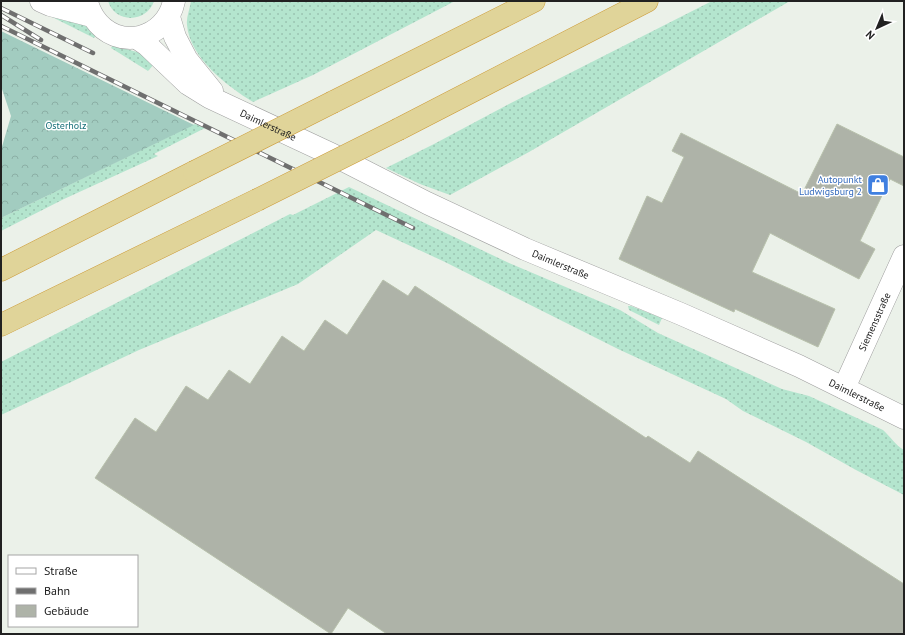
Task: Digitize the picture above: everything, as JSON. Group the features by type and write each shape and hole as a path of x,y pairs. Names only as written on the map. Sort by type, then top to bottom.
{"highway":[{"path":"1,270 534,1"},
{"path":"1,325 399,129 647,1"}],"street":[{"path":"41,1 50,5 90,8 98,24 116,36 127,38 137,38 150,34 160,27 171,9"},
{"name":"Daimlerstraße","path":"171,9 175,37 187,60 222,103"},
{"name":"Daimlerstraße","path":"137,38 147,45 188,84 209,97 333,155 427,203 525,249 681,314 799,366 904,418"},
{"name":"Siemensstraße","path":"844,388 904,256"}],"green space":[{"path":"108,1 154,1 145,14 131,18 117,14 112,9"},
{"path":"191,1 455,1 313,75 253,102 232,88 211,70 195,49 187,25"},
{"path":"712,1 790,1 529,152 450,195 420,184 386,168 509,104"},
{"path":"44,13 85,25 96,35 94,38"},
{"name":"Osterholz","path":"1,31 194,125 1,218 1,150 11,116 1,86"},
{"path":"113,45 140,53 155,63 148,71 111,48"},
{"path":"195,124 205,128 154,154 158,156 64,199 1,231 1,218"},
{"path":"349,187 509,263 620,310 658,333 782,389 809,396 883,430 898,446 904,450 904,495 806,442 743,411 726,399 618,349 445,262 376,230 298,284 139,350 1,415 1,362 290,214 293,215"},
{"path":"628,306 662,318 659,325 629,310"}],"building":[{"path":"837,124 904,157 904,186 890,179 860,241 875,249 859,279 770,233 752,272 835,309 818,347 735,309 734,312 619,259 647,196 662,203 684,157 672,151 681,133 802,194"},
{"path":"383,280 408,296 415,286 646,438 648,436 690,463 698,451 904,584 904,634 387,634 348,608 331,634 95,478 135,418 156,432 186,386 208,400 229,370 250,384 282,336 304,351 325,320 347,335"}],"railway":[{"path":"1,8 93,53"},
{"path":"1,15 41,40"},
{"path":"1,26 413,228"}],"place":[{"name":"Autopunkt Ludwigsburg 2","path":"878,185"}]}
